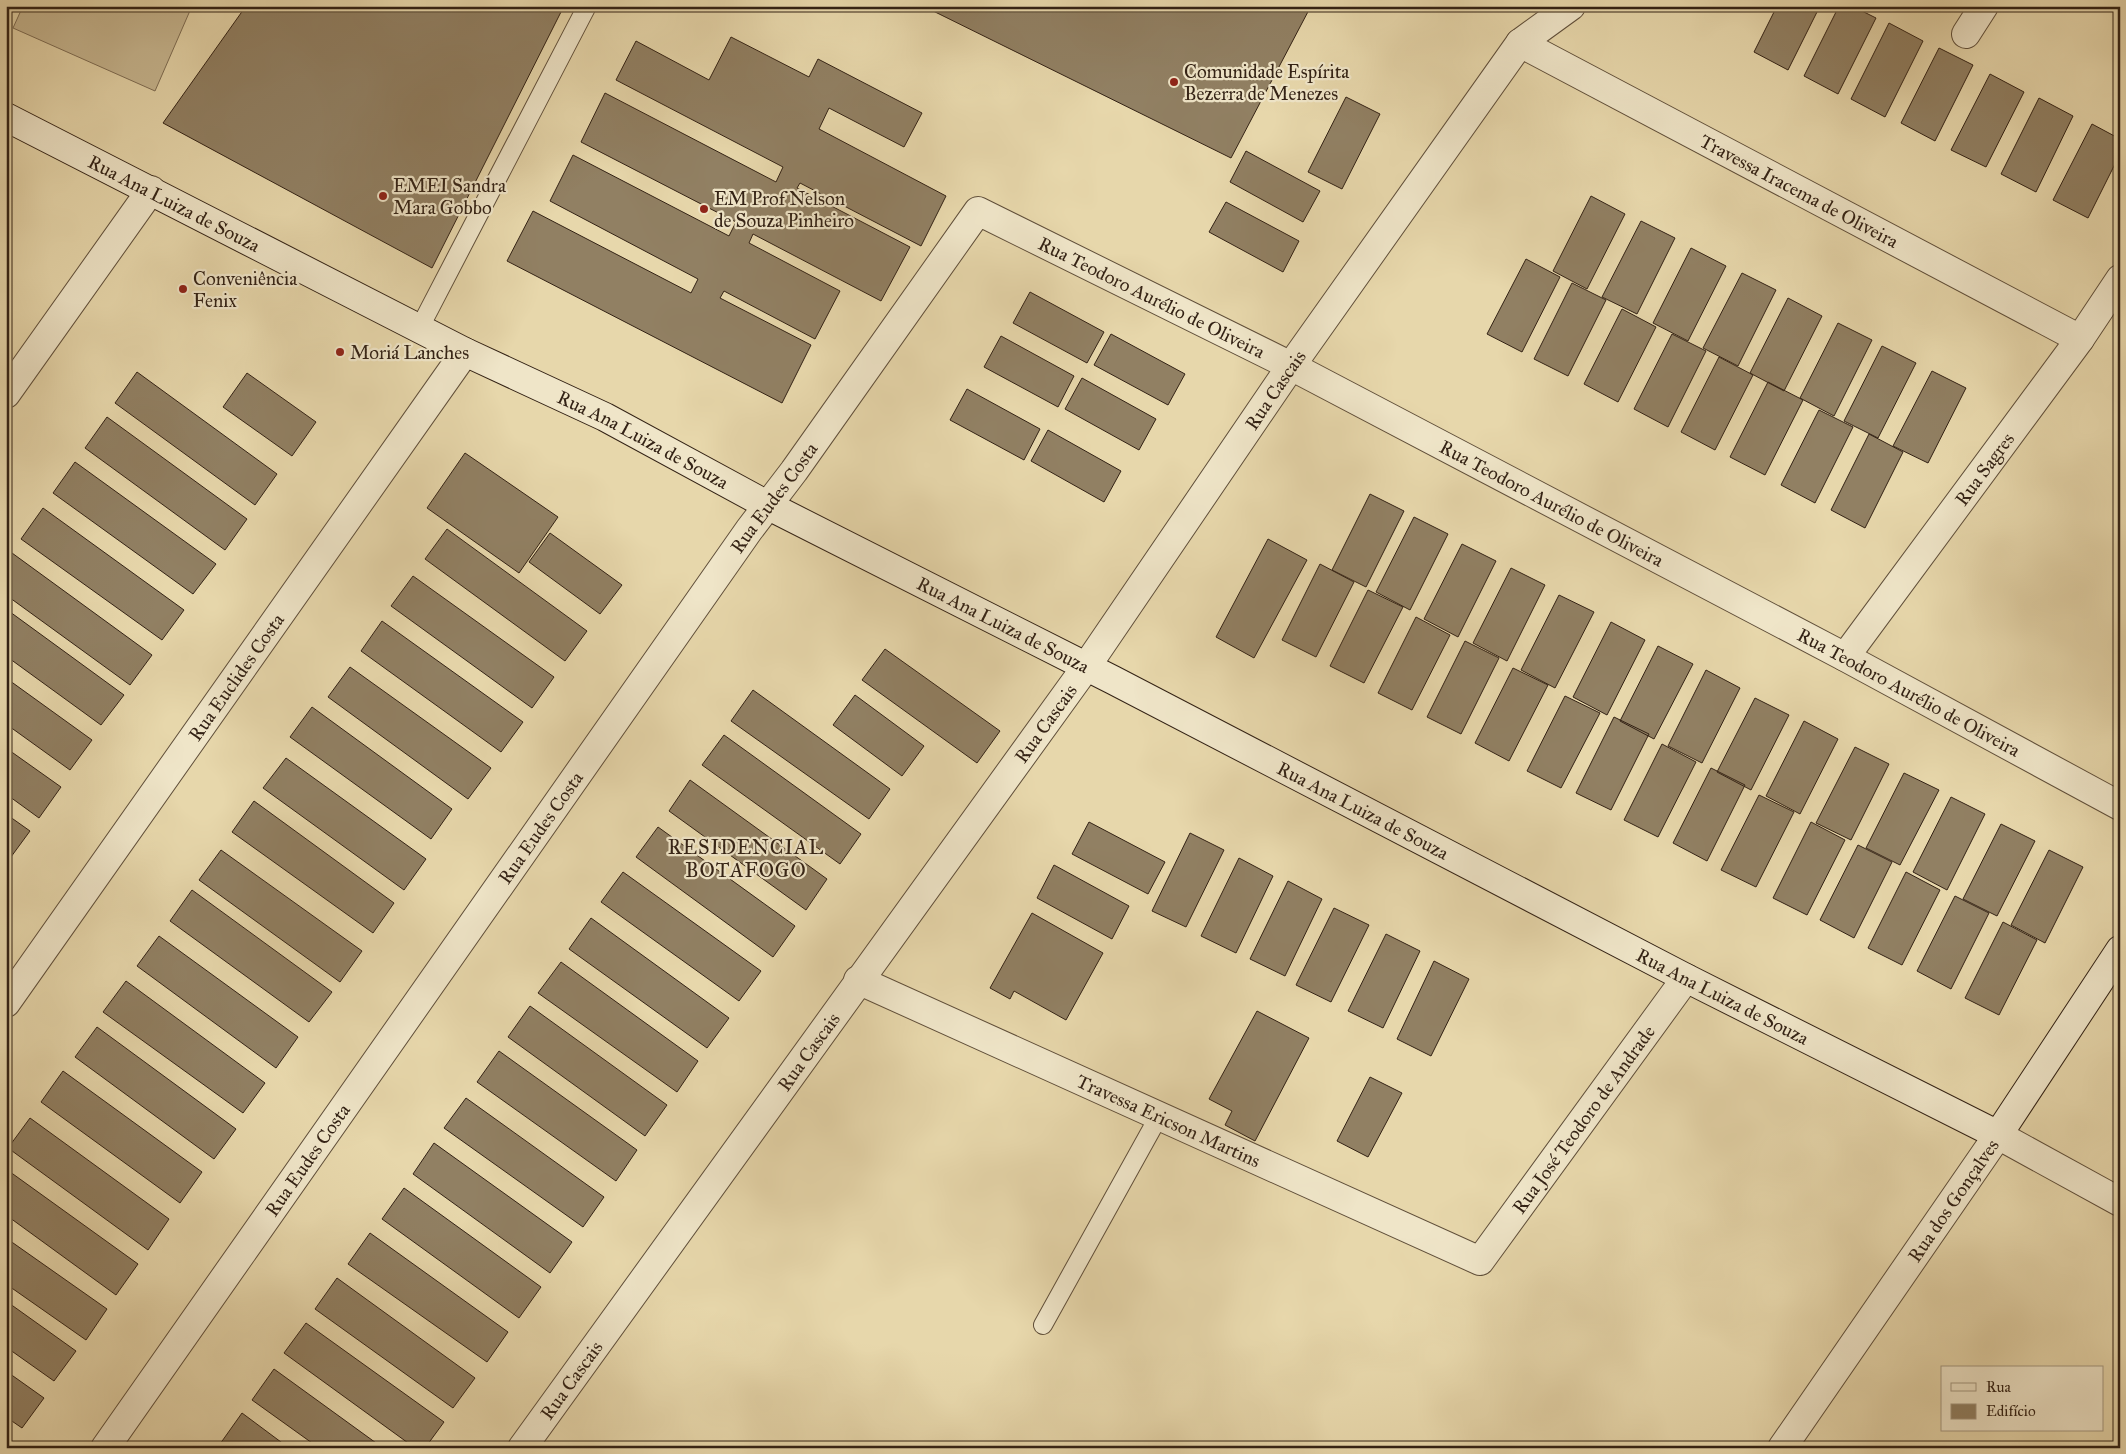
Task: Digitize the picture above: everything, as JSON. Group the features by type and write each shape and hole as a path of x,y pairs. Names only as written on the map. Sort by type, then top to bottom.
{"street":[{"name":"Rua Cascais","path":"522,1448 858,980 1086,667 1291,366 1520,43 1571,6"},
{"path":"1966,34 1984,6"},
{"name":"Travessa Iracema de Oliveira","path":"1520,43 2080,339"},
{"name":"Rua Ana Luiza de Souza","path":"6,117 419,329 605,417 769,506 1086,667 1686,978 1998,1135 2120,1202"},
{"path":"6,394 151,190"},
{"name":"Rua Teodoro Aurélio de Oliveira","path":"978,211 1291,366 1845,657 2120,806"},
{"name":"Rua Eudes Costa","path":"105,1448 749,530 769,506 978,211"},
{"name":"Rua Sagres","path":"1845,657 2080,339 2120,279"},
{"name":"Rua Euclides Costa","path":"6,1003 465,352"},
{"name":"Rua dos Gonçalves","path":"1782,1448 1998,1135 2120,950"},
{"name":"Rua José Teodoro de Andrade","path":"1480,1261 1686,978"},
{"name":"Travessa Ericson Martins","path":"858,980 1480,1261"}],"lane":[{"path":"419,329 587,6"},
{"path":"1043,1325 1159,1116"}],"shaded area":[{"path":"23,6 192,6 155,91 13,28"}],"building":[{"name":"EMEI Sandra Mara Gobbo","path":"246,6 564,6 432,268 163,123"},
{"name":"Comunidade Espírita Bezerra de Menezes","path":"923,6 1311,6 1231,158"},
{"path":"1777,6 1820,6 1788,70 1754,52"},
{"path":"1839,6 1852,6 1876,18 1838,94 1804,76"},
{"path":"1889,23 1923,41 1885,117 1851,99"},
{"path":"731,37 809,77 818,59 922,113 904,147 829,108 819,129 946,196 921,246 800,183 797,188 910,247 881,301 753,234 749,243 840,291 815,339 724,291 720,298 811,345 782,403 507,261 533,211 691,293 698,279 550,201 573,155 729,236 736,222 581,142 605,93 776,182 783,167 616,80 636,41 709,80"},
{"path":"1939,48 1973,65 1935,141 1901,123"},
{"path":"1990,74 2024,92 1986,167 1951,150"},
{"path":"1346,97 1380,114 1342,189 1308,172"},
{"path":"2039,98 2073,116 2036,192 2001,174"},
{"path":"2092,124 2120,139 2120,154 2088,218 2053,200"},
{"path":"1246,151 1320,191 1303,222 1230,182"},
{"path":"1591,196 1625,214 1587,289 1553,271"},
{"path":"1226,202 1299,241 1283,272 1209,232"},
{"path":"1641,221 1675,238 1637,314 1602,297"},
{"path":"1691,248 1726,266 1688,341 1653,323"},
{"path":"1526,259 1560,277 1522,352 1487,334"},
{"path":"1742,273 1776,290 1738,366 1703,348"},
{"path":"1572,283 1606,300 1568,376 1534,359"},
{"path":"1030,292 1104,332 1087,363 1013,323"},
{"path":"1788,298 1822,316 1784,391 1750,373"},
{"path":"1622,309 1656,327 1618,402 1584,384"},
{"path":"1838,323 1872,340 1834,416 1800,398"},
{"path":"1111,334 1185,374 1168,405 1094,365"},
{"path":"1672,334 1706,351 1668,427 1634,409"},
{"path":"1001,336 1074,376 1058,407 984,367"},
{"path":"1882,346 1916,363 1878,438 1844,421"},
{"path":"1719,357 1753,375 1715,450 1681,432"},
{"path":"1932,371 1966,388 1928,463 1893,446"},
{"path":"137,372 277,474 255,505 115,403"},
{"path":"247,373 316,422 292,456 223,407"},
{"path":"1082,378 1156,419 1139,450 1065,409"},
{"path":"1768,382 1803,400 1765,475 1730,457"},
{"path":"967,389 1040,429 1024,460 950,420"},
{"path":"1819,410 1853,427 1815,503 1781,485"},
{"path":"107,417 247,519 225,550 85,448"},
{"path":"1048,430 1121,471 1104,502 1031,461"},
{"path":"1869,434 1903,452 1865,528 1831,510"},
{"path":"465,453 558,517 519,573 427,508"},
{"path":"75,462 216,564 193,594 53,493"},
{"path":"1370,494 1404,511 1366,587 1332,570"},
{"path":"43,508 184,610 162,640 21,539"},
{"path":"1414,517 1448,534 1410,610 1376,592"},
{"path":"447,529 587,631 565,661 425,559"},
{"path":"550,533 622,585 600,614 529,562"},
{"path":"1268,539 1307,560 1254,658 1216,637"},
{"path":"1462,544 1496,561 1458,637 1424,619"},
{"path":"12,553 152,655 130,685 6,595 6,560"},
{"path":"1320,564 1354,582 1316,657 1282,640"},
{"path":"1511,568 1545,585 1507,661 1473,643"},
{"path":"413,576 554,677 532,708 391,606"},
{"path":"1368,590 1403,607 1364,683 1330,666"},
{"path":"1559,595 1594,612 1555,688 1521,670"},
{"path":"6,609 124,695 101,725 6,656"},
{"path":"1416,617 1450,635 1412,710 1378,693"},
{"path":"382,621 523,722 501,752 361,651"},
{"path":"1611,622 1645,640 1607,715 1573,697"},
{"path":"1465,641 1499,658 1461,734 1427,717"},
{"path":"1658,646 1693,664 1654,739 1620,721"},
{"path":"885,649 1000,731 977,763 862,680"},
{"path":"350,667 491,768 468,799 328,697"},
{"path":"1513,668 1548,685 1509,761 1475,743"},
{"path":"1706,670 1740,688 1702,763 1668,746"},
{"path":"6,678 92,740 70,770 6,724"},
{"path":"753,690 890,789 869,819 731,721"},
{"path":"855,695 924,746 902,776 833,725"},
{"path":"1565,696 1600,713 1561,788 1527,771"},
{"path":"1755,698 1789,715 1751,790 1717,772"},
{"path":"312,707 452,809 431,839 290,737"},
{"path":"1614,717 1649,734 1611,810 1576,793"},
{"path":"1804,721 1838,739 1800,814 1766,796"},
{"path":"724,735 861,834 840,864 702,765"},
{"path":"1662,744 1696,762 1658,837 1624,820"},
{"path":"1855,747 1889,764 1851,840 1816,823"},
{"path":"6,748 61,787 39,818 6,794"},
{"path":"286,758 426,859 404,890 263,788"},
{"path":"1711,768 1745,785 1707,861 1673,843"},
{"path":"1904,773 1939,790 1900,865 1866,848"},
{"path":"690,780 827,879 806,910 669,811"},
{"path":"1759,795 1794,812 1756,887 1721,870"},
{"path":"1951,797 1985,814 1947,890 1913,872"},
{"path":"254,801 394,903 373,933 232,832"},
{"path":"6,814 30,831 8,861 6,860"},
{"path":"1089,822 1165,862 1148,894 1072,854"},
{"path":"1811,822 1845,840 1807,915 1773,898"},
{"path":"2001,824 2035,841 1997,916 1963,899"},
{"path":"658,827 795,926 773,957 636,857"},
{"path":"1190,833 1224,850 1186,927 1152,911"},
{"path":"1858,845 1892,862 1854,938 1820,920"},
{"path":"221,850 362,951 340,982 199,880"},
{"path":"2049,850 2083,867 2045,943 2011,925"},
{"path":"1239,858 1273,876 1236,953 1201,936"},
{"path":"1054,865 1129,906 1112,939 1037,898"},
{"path":"623,872 761,971 739,1001 601,902"},
{"path":"1906,872 1940,890 1902,965 1868,948"},
{"path":"1288,881 1322,899 1285,976 1250,959"},
{"path":"192,890 332,992 309,1022 170,921"},
{"path":"1955,896 1989,913 1951,989 1917,971"},
{"path":"1334,908 1369,925 1331,1002 1296,985"},
{"path":"1032,913 1103,953 1066,1020 1014,991 1010,999 990,988"},
{"path":"591,918 729,1018 707,1048 569,949"},
{"path":"2003,922 2037,940 1999,1015 1965,998"},
{"path":"1386,934 1420,951 1383,1028 1348,1011"},
{"path":"159,936 298,1037 276,1068 137,966"},
{"path":"1434,961 1469,979 1431,1056 1397,1039"},
{"path":"561,962 698,1061 677,1092 538,993"},
{"path":"126,981 265,1083 243,1113 103,1012"},
{"path":"530,1006 667,1105 645,1136 508,1037"},
{"path":"1257,1011 1309,1038 1255,1141 1225,1125 1232,1111 1209,1099"},
{"path":"97,1027 236,1129 214,1159 75,1057"},
{"path":"499,1051 637,1150 616,1181 477,1082"},
{"path":"63,1071 202,1172 180,1203 41,1102"},
{"path":"1370,1077 1402,1093 1368,1157 1337,1141"},
{"path":"466,1098 604,1197 583,1227 444,1128"},
{"path":"30,1118 169,1219 148,1250 8,1148"},
{"path":"434,1143 572,1242 550,1273 413,1174"},
{"path":"6,1169 138,1264 116,1295 6,1215"},
{"path":"404,1188 541,1287 519,1318 382,1219"},
{"path":"370,1233 508,1332 487,1362 348,1264"},
{"path":"6,1238 107,1309 86,1340 6,1284"},
{"path":"337,1278 475,1378 453,1408 315,1309"},
{"path":"6,1301 76,1351 54,1381 6,1347"},
{"path":"306,1323 444,1422 425,1448 415,1448 284,1353"},
{"path":"274,1369 383,1448 319,1448 252,1400"},
{"path":"6,1371 44,1398 22,1428 6,1417"},
{"path":"242,1413 289,1448 225,1448 220,1444"}],"place":[{"name":"Comunidade Espírita Bezerra de Menezes","path":"1174,82"},
{"name":"EMEI Sandra Mara Gobbo","path":"383,196"},
{"name":"EM Prof Nelson de Souza Pinheiro","path":"704,209"},
{"name":"Conveniência Fenix","path":"183,289"},
{"name":"Moriá Lanches","path":"340,352"}],"district":[{"name":"RESIDENCIAL BOTAFOGO","path":"746,858"}]}
